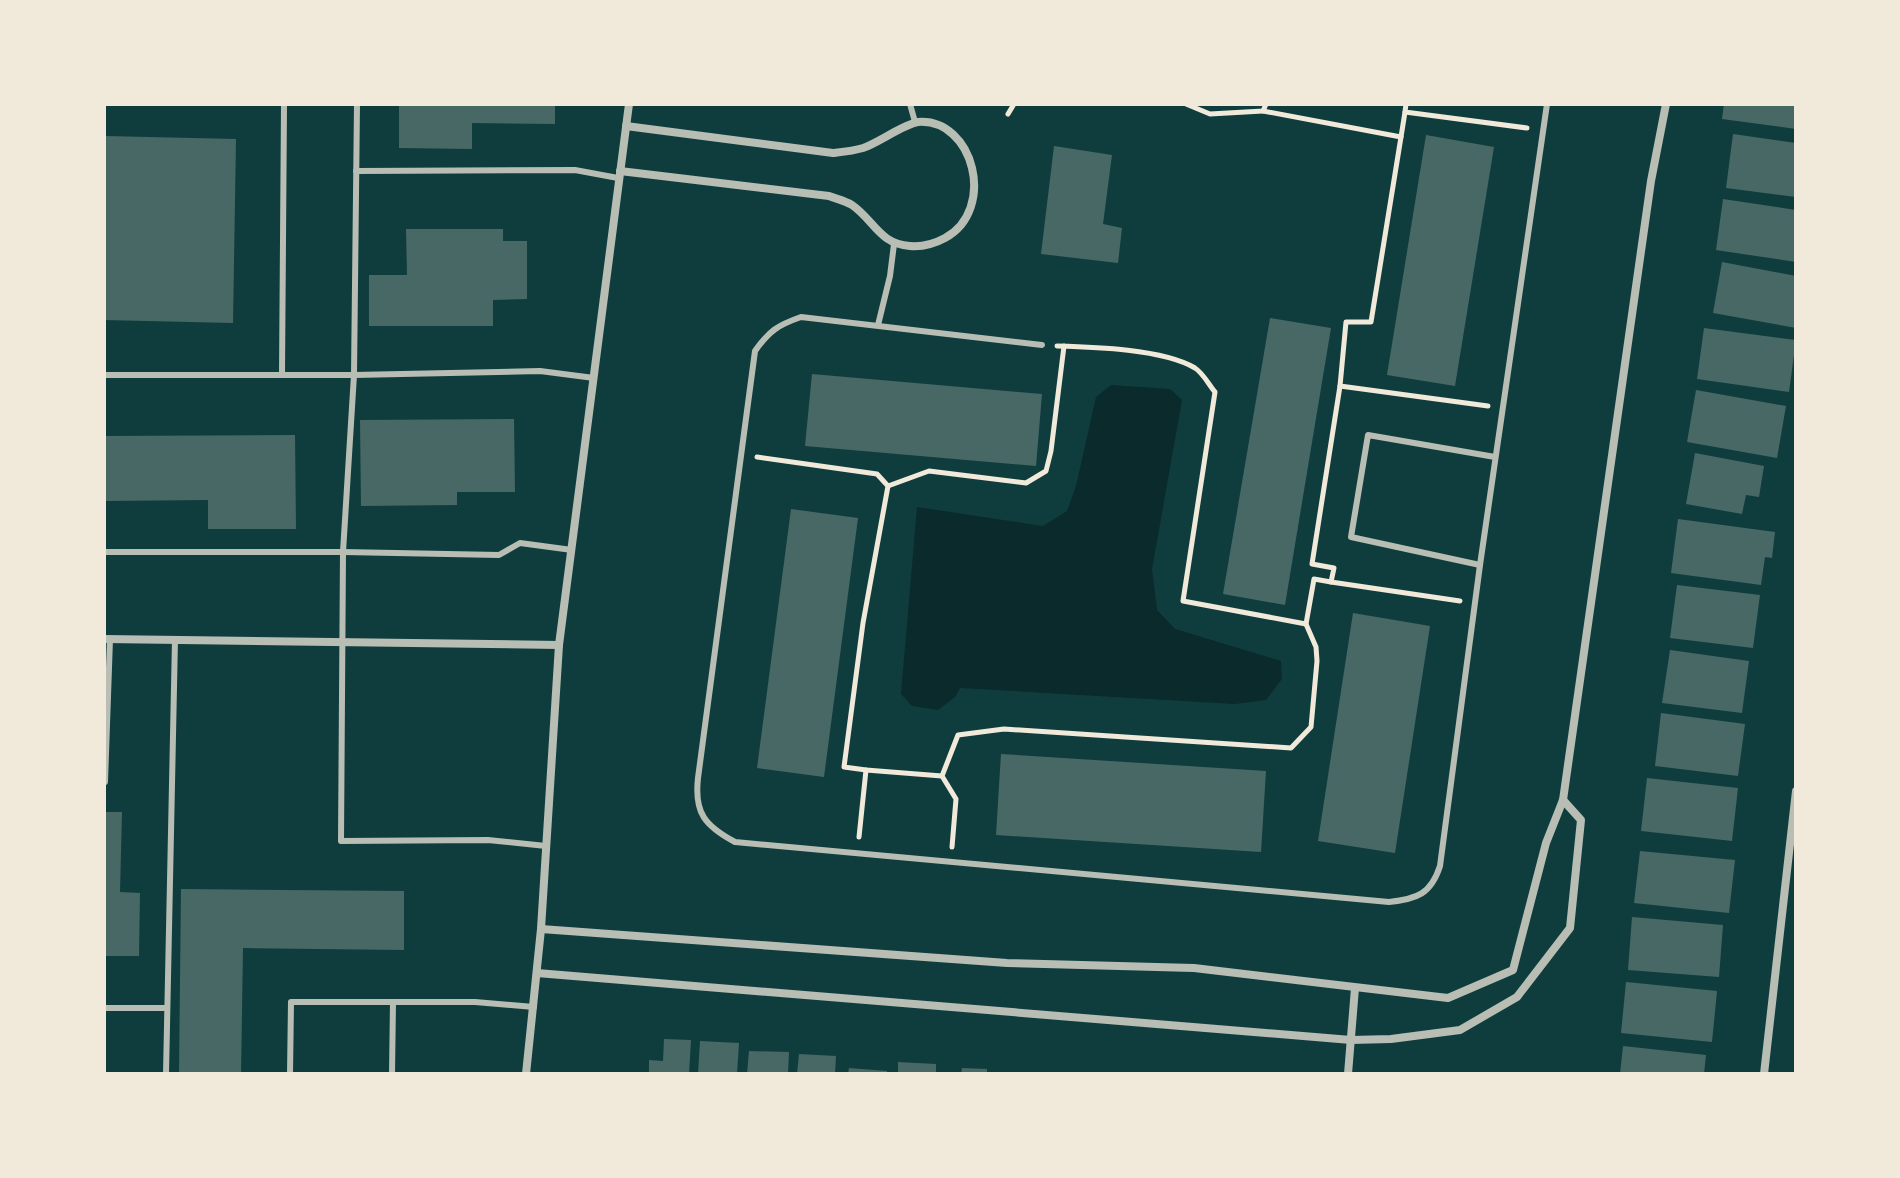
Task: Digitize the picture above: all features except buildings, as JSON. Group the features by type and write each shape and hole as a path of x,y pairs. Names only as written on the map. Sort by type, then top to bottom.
{"street":[{"path":"526,1074 541,929 559,645 629,104"},
{"path":"541,929 1007,963 1194,968 1448,998 1513,970 1546,843 1563,800 1651,181 1666,104"},
{"path":"619,174 829,196 850,204 866,216 879,234 894,244 911,247 933,244 955,232 970,214 975,196 970,161 958,141 940,124 915,122 862,148 833,153 626,126"},
{"path":"107,639 559,645"},
{"path":"1764,1074 1796,791"},
{"path":"537,973 1351,1040 1391,1039 1460,1030 1517,997 1570,928 1581,820 1563,800"},
{"path":"1348,1074 1355,988"}],"lane":[{"path":"357,104 354,375 341,642 341,841 488,840 546,846"},
{"path":"910,104 915,122"},
{"path":"1042,345 801,317 782,324 766,335 755,351 741,454 696,795 701,816 716,832 735,842 1389,902 1410,900 1435,882 1440,866 1495,457 1547,104"},
{"path":"282,374 284,106"},
{"path":"356,171 575,170 619,174"},
{"path":"878,325 894,244"},
{"path":"104,375 540,371 594,378"},
{"path":"1480,565 1351,537 1368,435 1495,457"},
{"path":"104,552 499,555 520,543 572,550"},
{"path":"105,782 107,639"},
{"path":"166,1074 175,639"},
{"path":"290,1074 291,1002 475,1002 534,1007"},
{"path":"392,1074 393,1002"},
{"path":"104,1008 167,1008"}],"path":[{"path":"1008,114 1014,104"},
{"path":"1186,104 1210,114 1264,107 1401,137"},
{"path":"1406,104 1371,322 1346,322 1340,386 1502,408"},
{"path":"1405,112 1543,130"},
{"path":"1042,345 1116,348 1169,358 1196,369 1215,392 1183,601 1306,624"},
{"path":"888,486 929,471 1026,483 1046,471 1064,346"},
{"path":"741,454 877,474 888,486"},
{"path":"888,486 863,623 844,767 942,776"},
{"path":"942,776 958,735 1004,729 1291,748 1311,727 1317,661 1316,647 1306,624 1314,579 1331,582"},
{"path":"858,853 866,770"},
{"path":"942,776 956,799 950,862"}],"water":[{"path":"1111,385 1170,389 1182,400 1152,569 1157,610 1175,629 1281,661 1282,679 1266,700 1235,704 960,688 955,697 938,710 912,706 901,694 917,507 1043,526 1067,511 1076,486 1096,397"}]}
